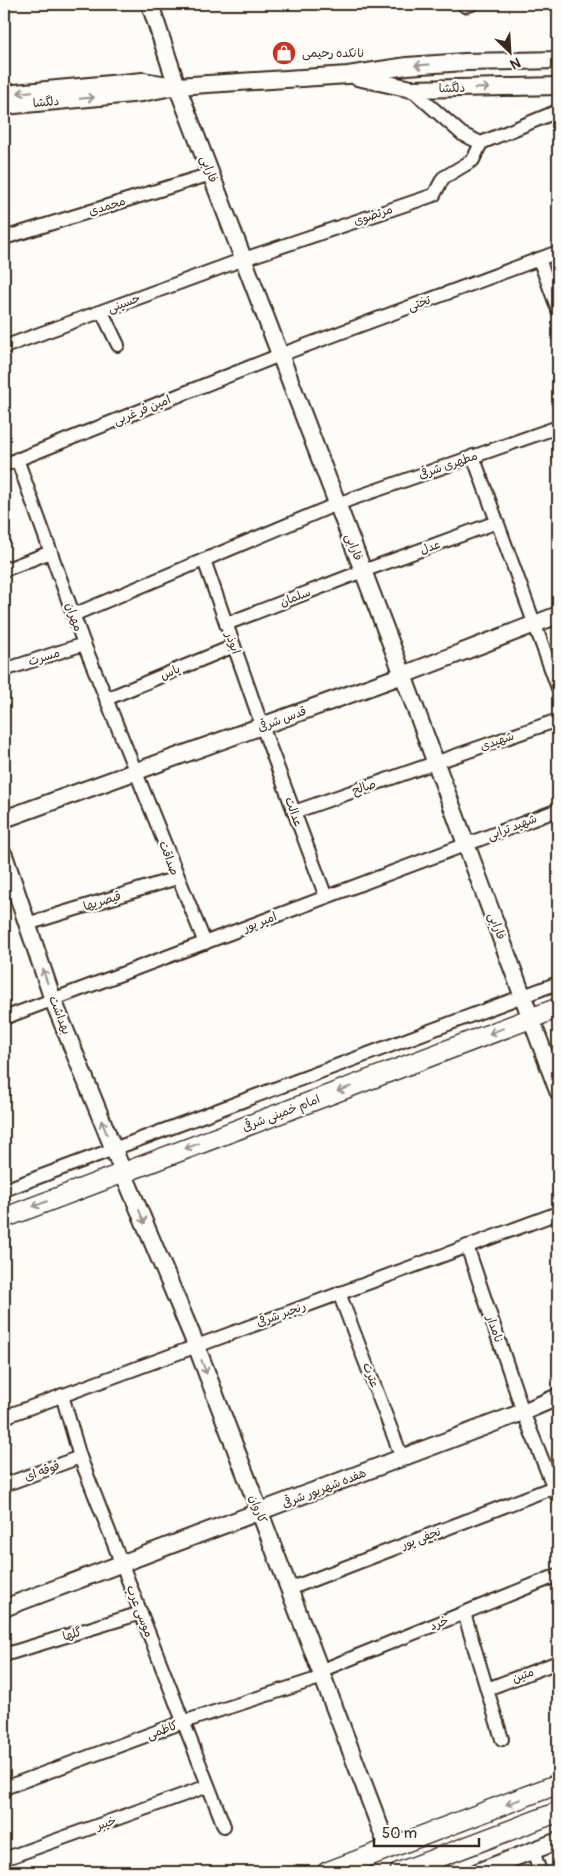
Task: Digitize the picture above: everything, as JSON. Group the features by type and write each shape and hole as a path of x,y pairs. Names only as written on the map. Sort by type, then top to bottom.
{"main road":[{"name":"امام خمینی شرقی","path":"4,1218 558,1008"},
{"path":"327,1872 558,1784"},
{"path":"400,1872 558,1812"}],"street":[{"name":"فارابی","path":"150,4 177,86 403,676 558,1091"},
{"name":"دلگشا","path":"4,106 142,93 177,86 348,75 426,65 558,60"},
{"name":"دلگشا","path":"348,75 411,89 558,86"},
{"name":"دلگشا","path":"4,94 143,80 177,86"},
{"path":"411,89 462,134 481,143 558,111"},
{"name":"مرتضوی","path":"244,259 434,195 443,178 473,160 481,143"},
{"name":"محمدی","path":"4,238 211,174"},
{"name":"تختی","path":"280,355 558,252"},
{"name":"حسینی","path":"4,347 244,259"},
{"path":"539,259 558,310"},
{"path":"102,312 118,345"},
{"name":"امین فر غربی","path":"4,465 280,355"},
{"name":"مطهری شرقی","path":"337,504 558,427"},
{"path":"473,456 558,688"},
{"name":"مهران","path":"17,459 73,615 135,772"},
{"path":"73,615 337,504"},
{"name":"عدل","path":"363,571 497,522"},
{"path":"4,570 51,552"},
{"name":"ابوذر","path":"204,560 262,726"},
{"name":"سلمان","path":"226,624 363,571"},
{"name":"قدس شرقی","path":"4,819 403,676 558,615"},
{"name":"مسرت","path":"4,670 84,644"},
{"name":"یاس","path":"106,699 234,646"},
{"name":"شهیدی","path":"435,762 558,720"},
{"name":"عدالت","path":"262,726 326,898"},
{"name":"صالح","path":"294,812 435,762"},
{"name":"صداقت","path":"135,772 205,943"},
{"name":"شهید ترابی","path":"466,845 558,810"},
{"name":"امیر پور","path":"4,1018 466,845"},
{"name":"بهداشت","path":"4,855 53,1000 123,1172"},
{"name":"قیصریها","path":"28,924 177,878"},
{"path":"4,1190 558,983"},
{"name":"کاروان","path":"123,1172 196,1345 388,1848"},
{"name":"رنجبر شرقی","path":"4,1416 558,1213"},
{"name":"نامدار","path":"467,1246 523,1412 556,1492"},
{"name":"عترت","path":"340,1293 402,1458"},
{"name":"موسی عرب","path":"62,1395 80,1457 224,1826"},
{"name":"هفده شهریور شرقی","path":"4,1608 523,1412 558,1397"},
{"name":"قوقه ای","path":"4,1486 80,1457"},
{"name":"نجفی پور","path":"289,1589 556,1492"},
{"name":"خرد","path":"321,1674 558,1575"},
{"name":"گلها","path":"4,1655 141,1612"},
{"path":"464,1613 502,1739"},
{"name":"متین","path":"487,1689 558,1662"},
{"name":"کاظمی","path":"4,1788 183,1722 321,1674"},
{"name":"خیبر","path":"4,1859 208,1786"},
{"path":"477,1872 558,1841"},
{"path":"534,1850 540,1872"}],"place":[{"name":"نانکده رحیمی","path":"284,53"}]}
